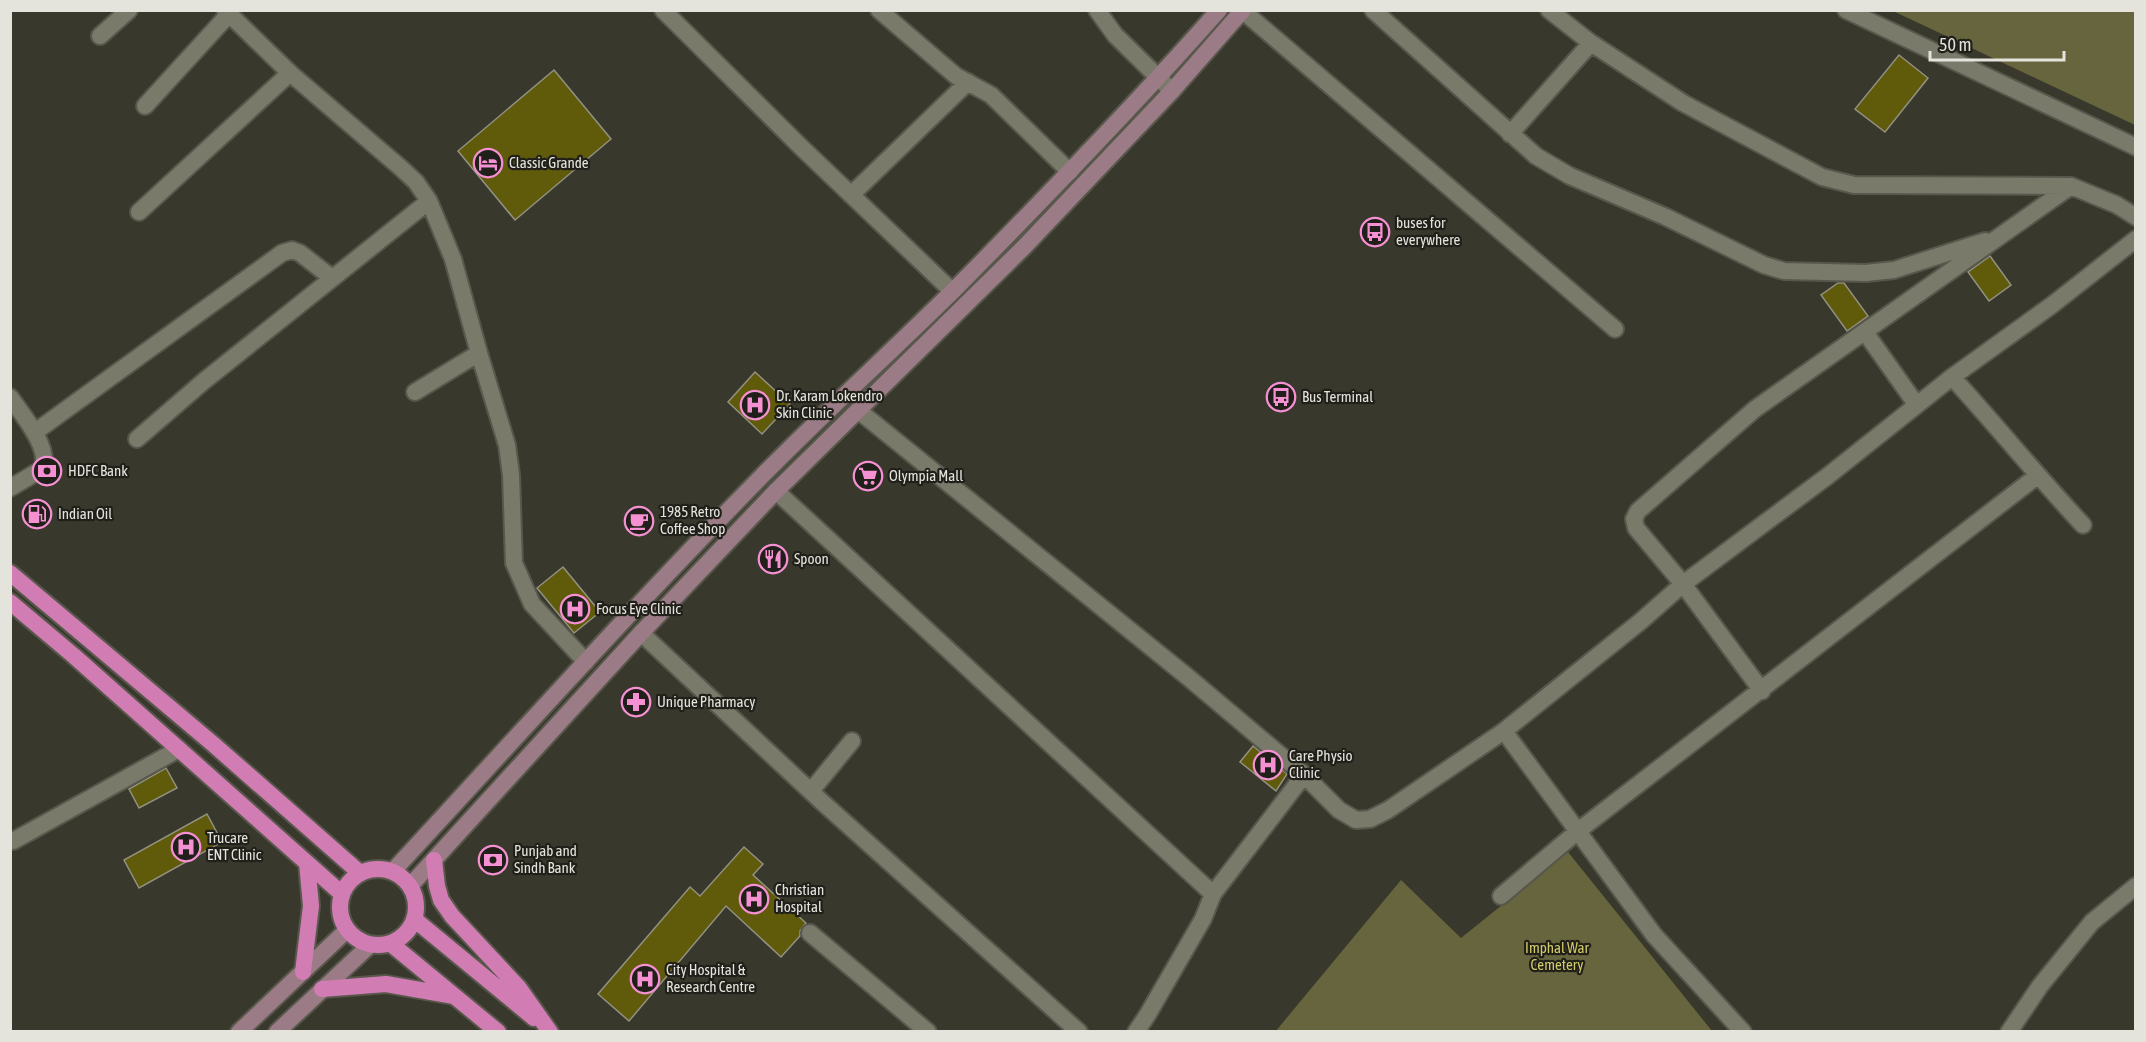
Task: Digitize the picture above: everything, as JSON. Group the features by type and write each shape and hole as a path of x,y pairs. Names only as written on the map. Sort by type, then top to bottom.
{"highway":[{"path":"10,573 213,744 360,873"},
{"path":"10,602 179,748 342,894"},
{"path":"434,860 436,886 441,900 452,916 519,988 550,1032"},
{"path":"303,972 311,906 307,863"},
{"path":"382,868 403,877 410,886 415,897 414,920 409,930 400,938 390,943 370,945 357,939 347,930 341,919 339,907 342,894 349,882 360,873 382,868"},
{"path":"414,920 550,1032"},
{"path":"390,943 498,1032"},
{"path":"322,989 386,984 455,996"}],"main road":[{"path":"393,871 586,662 761,478 1070,172 1159,78 1219,10"},
{"path":"410,886 641,633 776,491 1024,247 1172,91 1243,11"},
{"path":"910,332 925,346"},
{"path":"239,1032 347,930"},
{"path":"277,1032 370,945"}],"street":[{"path":"100,36 129,10"},
{"path":"663,10 952,291"},
{"path":"879,10 956,76 991,95 1070,172"},
{"path":"1096,10 1115,35 1172,91"},
{"path":"1373,10 1536,156 1570,176 1666,217 1764,265 1784,272 1866,273 1894,270 2001,236"},
{"path":"1549,10 1591,43 1683,103 1822,177 1854,185 2071,186 2117,205 2136,217"},
{"path":"1846,10 2136,147"},
{"path":"1243,11 1615,329"},
{"path":"145,106 227,12 290,73 416,182 429,201 453,259 507,445 511,475 514,563 532,604 586,662"},
{"path":"1510,134 1591,43"},
{"path":"138,212 290,73"},
{"path":"851,195 968,82"},
{"path":"1762,691 1683,584 1636,528 1634,519 1638,511 1755,409 2071,186"},
{"path":"137,439 204,381 429,201"},
{"path":"859,411 1189,678 1304,775 1339,810 1356,820 1370,819 1388,810 1504,731 1641,621 1683,584 1829,476 1916,404 2052,305 2136,239"},
{"path":"34,432 282,253 292,250 300,253 332,278"},
{"path":"1865,332 1916,404"},
{"path":"415,392 479,353"},
{"path":"1952,377 1994,423 2037,476 2083,525"},
{"path":"10,397 34,432 42,452 44,465 38,472 10,488"},
{"path":"1501,896 1578,831 1762,691 2037,476"},
{"path":"776,491 1213,894"},
{"path":"641,633 811,791 1079,1032"},
{"path":"1504,731 1654,935 1743,1032"},
{"path":"811,791 852,741"},
{"path":"13,841 179,748"},
{"path":"1136,1032 1203,919 1213,894 1304,775"},
{"path":"2009,1032 2040,986 2092,922 2136,886"},
{"path":"810,933 928,1032"}],"green space":[{"path":"1893,11 2135,11 2135,125"},
{"name":"Imphal War Cemetery","path":"1568,852 1712,1031 1275,1032 1401,880 1461,938"}],"building":[{"path":"1899,55 1928,78 1885,132 1855,109"},
{"path":"554,70 611,139 515,220 458,151"},
{"path":"1990,256 2011,285 1989,301 1968,272"},
{"path":"1838,283 1844,283 1868,316 1847,331 1821,295"},
{"path":"755,372 790,404 762,434 728,402"},
{"path":"563,567 600,612 574,633 537,588"},
{"path":"1253,746 1287,774 1276,791 1240,762"},
{"path":"166,768 177,788 139,808 129,789"},
{"path":"207,814 222,842 139,888 124,860"},
{"path":"744,847 763,864 753,875 806,923 800,931 800,936 781,957 726,906 629,1021 598,994 690,887 700,896"}],"place":[{"name":"Classic Grande","path":"488,163"},
{"name":"buses for everywhere","path":"1375,232"},
{"name":"Bus Terminal","path":"1281,397"},
{"name":"Dr. Karam Lokendro Skin Clinic","path":"755,405"},
{"name":"HDFC Bank","path":"47,471"},
{"name":"Olympia Mall","path":"868,476"},
{"name":"Indian Oil","path":"37,514"},
{"name":"1985 Retro Coffee Shop","path":"639,521"},
{"name":"Spoon","path":"773,559"},
{"name":"Focus Eye Clinic","path":"575,609"},
{"name":"Unique Pharmacy","path":"636,702"},
{"name":"Care Physio Clinic","path":"1268,765"},
{"name":"Trucare ENT Clinic","path":"186,847"},
{"name":"Punjab and Sindh Bank","path":"493,860"},
{"name":"Christian Hospital","path":"754,899"},
{"name":"City Hospital & Research Centre","path":"645,979"}]}
